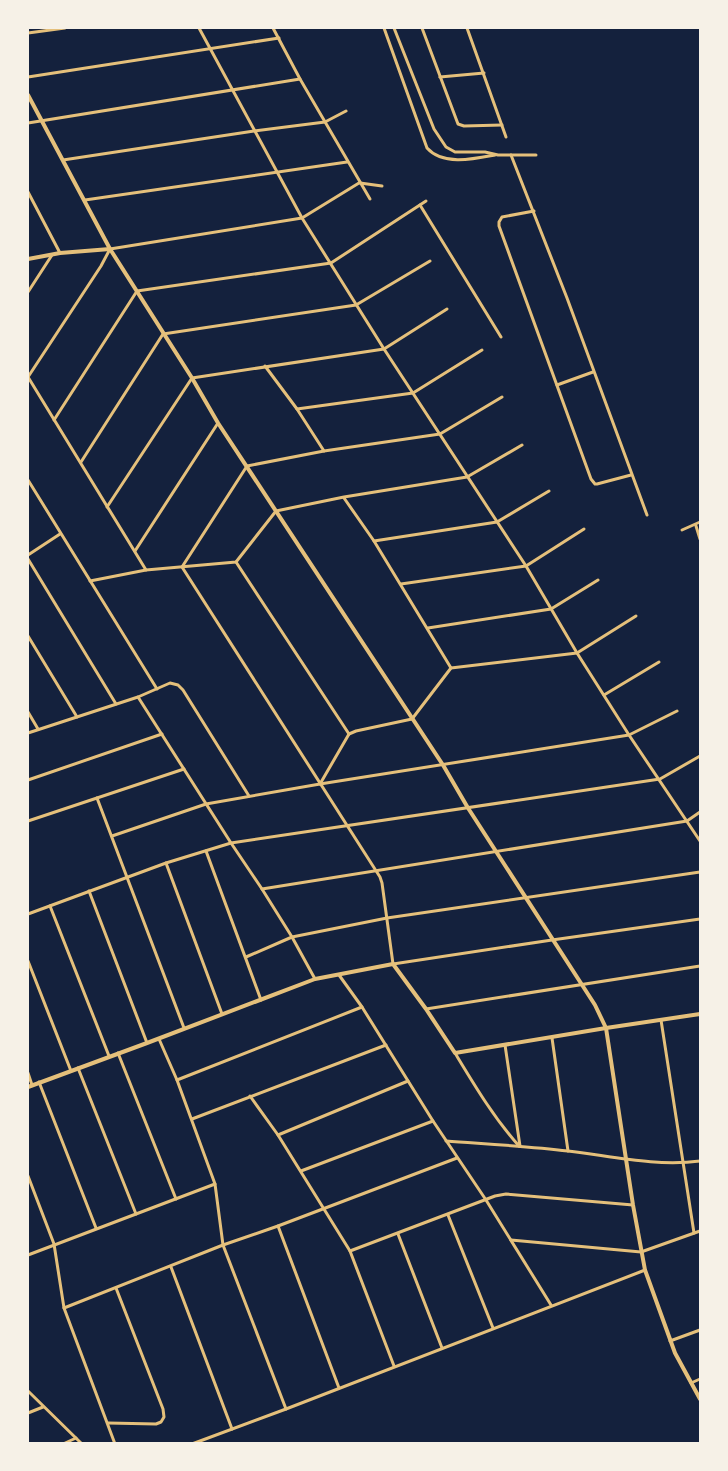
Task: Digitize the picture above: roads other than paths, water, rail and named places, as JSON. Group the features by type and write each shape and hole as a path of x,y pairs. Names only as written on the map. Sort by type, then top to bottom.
{"street":[{"path":"28,33 65,28"},
{"path":"199,28 302,218 467,478 526,566 577,653 700,841"},
{"path":"273,28 347,162 370,199"},
{"path":"384,28 424,143 431,152 436,156 450,159 498,155 536,155"},
{"path":"394,28 442,143 455,152 485,152 498,155"},
{"path":"422,28 456,120 461,126 502,125"},
{"path":"467,28 506,137"},
{"path":"28,77 279,38"},
{"path":"440,77 484,73"},
{"path":"28,123 300,79"},
{"path":"28,95 110,249 218,422 443,764 468,808 582,984 606,1028 633,1205 645,1270 670,1341 690,1383 700,1399"},
{"path":"63,160 325,122 346,111"},
{"path":"511,155 534,210 647,515"},
{"path":"85,200 347,162"},
{"path":"28,259 60,253 110,249 302,218 359,183 382,186"},
{"path":"28,192 60,253"},
{"path":"54,420 137,292 331,263 426,201"},
{"path":"420,205 501,337"},
{"path":"534,210 502,217 499,226 591,479 595,484 601,484 631,474"},
{"path":"110,249 101,266 28,377 146,570"},
{"path":"28,292 52,255"},
{"path":"81,462 163,334 356,305 430,260"},
{"path":"107,507 192,378 384,348 447,309"},
{"path":"297,408 413,393 482,350"},
{"path":"265,366 297,408 324,450"},
{"path":"558,385 593,372"},
{"path":"182,567 247,466 324,450 440,434 502,397"},
{"path":"135,551 218,422"},
{"path":"90,581 146,570 236,562 276,510 344,497 467,478 522,445"},
{"path":"28,480 157,689"},
{"path":"374,541 497,522 549,491"},
{"path":"344,497 374,541 452,668"},
{"path":"682,530 696,526 700,522"},
{"path":"696,526 700,539"},
{"path":"401,584 526,566 584,529"},
{"path":"60,534 28,557 116,704"},
{"path":"236,562 349,734"},
{"path":"182,567 346,826 376,870 382,883 393,964 456,1054 481,1097 504,1130 520,1147"},
{"path":"428,628 551,609 598,580"},
{"path":"320,784 349,734 412,719 452,668 577,653 636,616"},
{"path":"28,636 77,717"},
{"path":"604,695 659,662"},
{"path":"28,733 138,697 170,683 178,685 183,690 249,796"},
{"path":"138,697 230,844 262,889 315,979"},
{"path":"112,836 206,804 629,734 677,711"},
{"path":"28,712 38,729"},
{"path":"28,780 162,734"},
{"path":"28,914 166,863 230,844 660,779 700,756"},
{"path":"28,820 184,769"},
{"path":"97,798 184,1028"},
{"path":"262,889 688,821 700,812"},
{"path":"206,851 261,1000"},
{"path":"166,863 222,1014"},
{"path":"246,957 292,937 387,918 700,872"},
{"path":"89,891 148,1043"},
{"path":"50,906 109,1056"},
{"path":"28,1073 30,1086 315,979 393,964 700,919"},
{"path":"28,961 70,1071"},
{"path":"426,1009 700,966"},
{"path":"339,975 362,1007 433,1121 486,1200 551,1305"},
{"path":"177,1080 362,1007"},
{"path":"456,1054 700,1014"},
{"path":"661,1020 694,1234"},
{"path":"552,1038 568,1151"},
{"path":"159,1039 177,1080 215,1184 223,1245 286,1409"},
{"path":"192,1119 386,1045"},
{"path":"505,1045 520,1147"},
{"path":"118,1053 176,1199"},
{"path":"78,1068 136,1214"},
{"path":"278,1135 408,1081"},
{"path":"39,1082 96,1228"},
{"path":"250,1096 278,1135 350,1251 394,1366"},
{"path":"301,1171 433,1121"},
{"path":"446,1141 568,1151 626,1160 683,1164 700,1161"},
{"path":"64,1308 223,1245 457,1158"},
{"path":"28,1176 54,1244 64,1308 115,1444"},
{"path":"28,1255 215,1184"},
{"path":"350,1251 506,1194 633,1205"},
{"path":"448,1214 492,1328"},
{"path":"278,1226 339,1388"},
{"path":"511,1240 641,1252 700,1231"},
{"path":"398,1234 442,1348"},
{"path":"171,1267 232,1429"},
{"path":"192,1444 645,1270"},
{"path":"108,1423 156,1424 164,1418 163,1409 116,1288"},
{"path":"670,1341 700,1330"},
{"path":"690,1383 700,1380"},
{"path":"28,1391 82,1444"},
{"path":"28,1413 43,1407"},
{"path":"63,1444 76,1438"}]}
